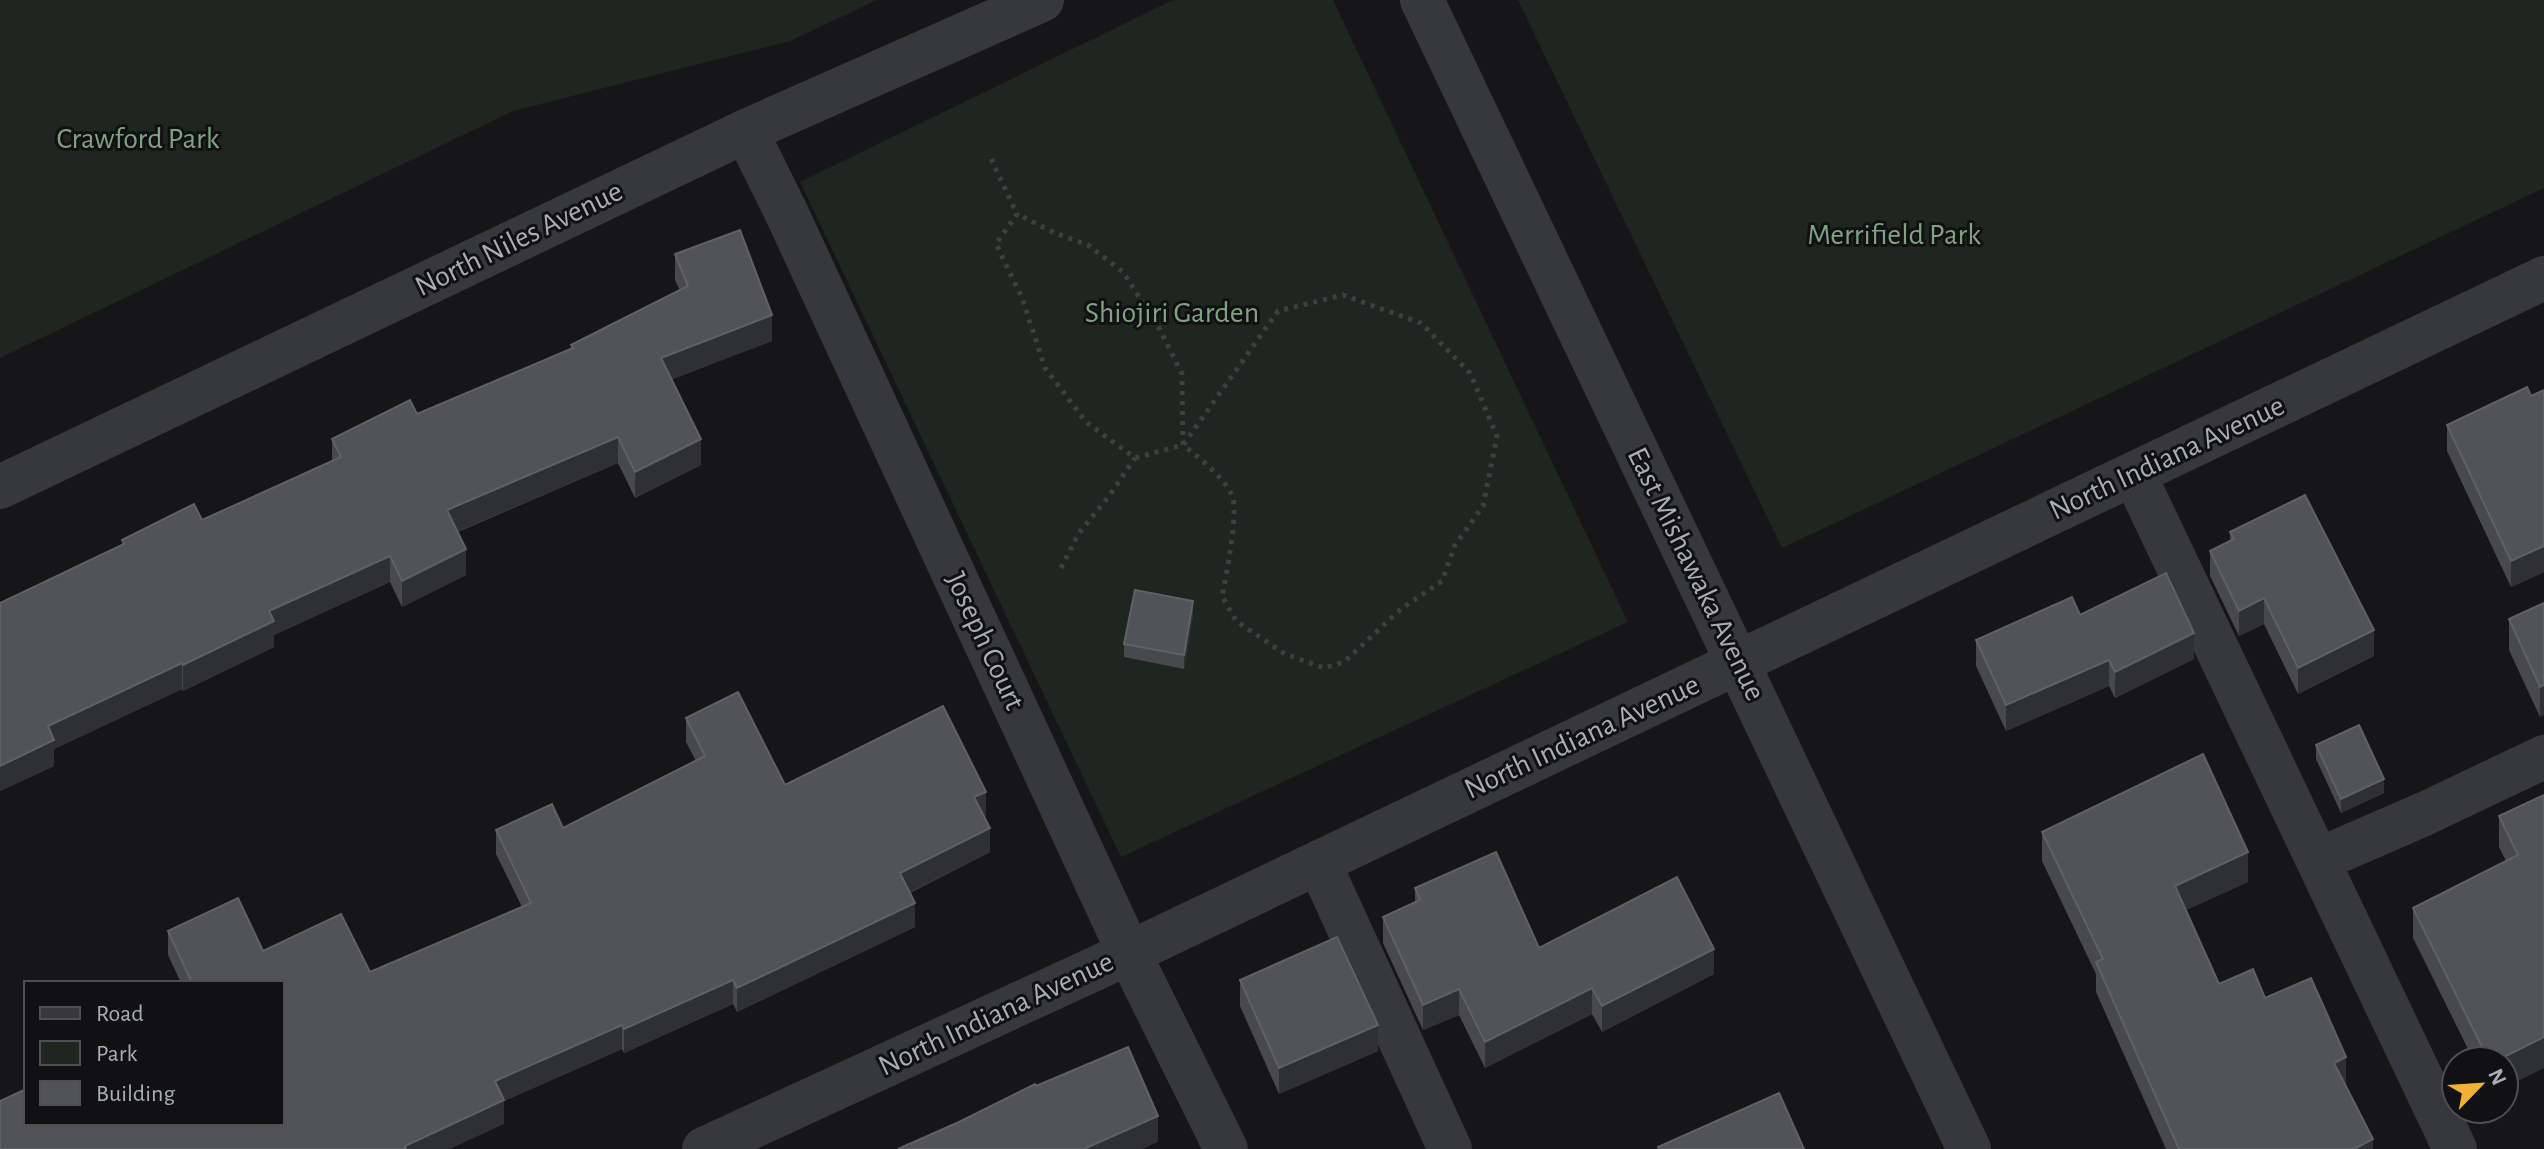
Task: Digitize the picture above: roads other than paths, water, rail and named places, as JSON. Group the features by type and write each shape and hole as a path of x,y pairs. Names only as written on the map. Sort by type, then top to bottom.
{"street":[{"name":"North Niles Avenue","path":"0,487 746,131 1042,0"},
{"name":"East Mishawaka Avenue","path":"1422,0 1969,1149"},
{"name":"Joseph Court","path":"746,131 1129,953 1226,1149"},
{"name":"North Indiana Avenue","path":"704,1149 1129,953 2544,278"},
{"path":"2134,474 2455,1149"},
{"path":"2318,860 2544,757"},
{"path":"1319,863 1450,1149"}],"park label":[{"name":"Crawford Park","path":"138,139"},
{"name":"Merrifield Park","path":"1894,235"},
{"name":"Shiojiri Garden","path":"1172,313"}]}
